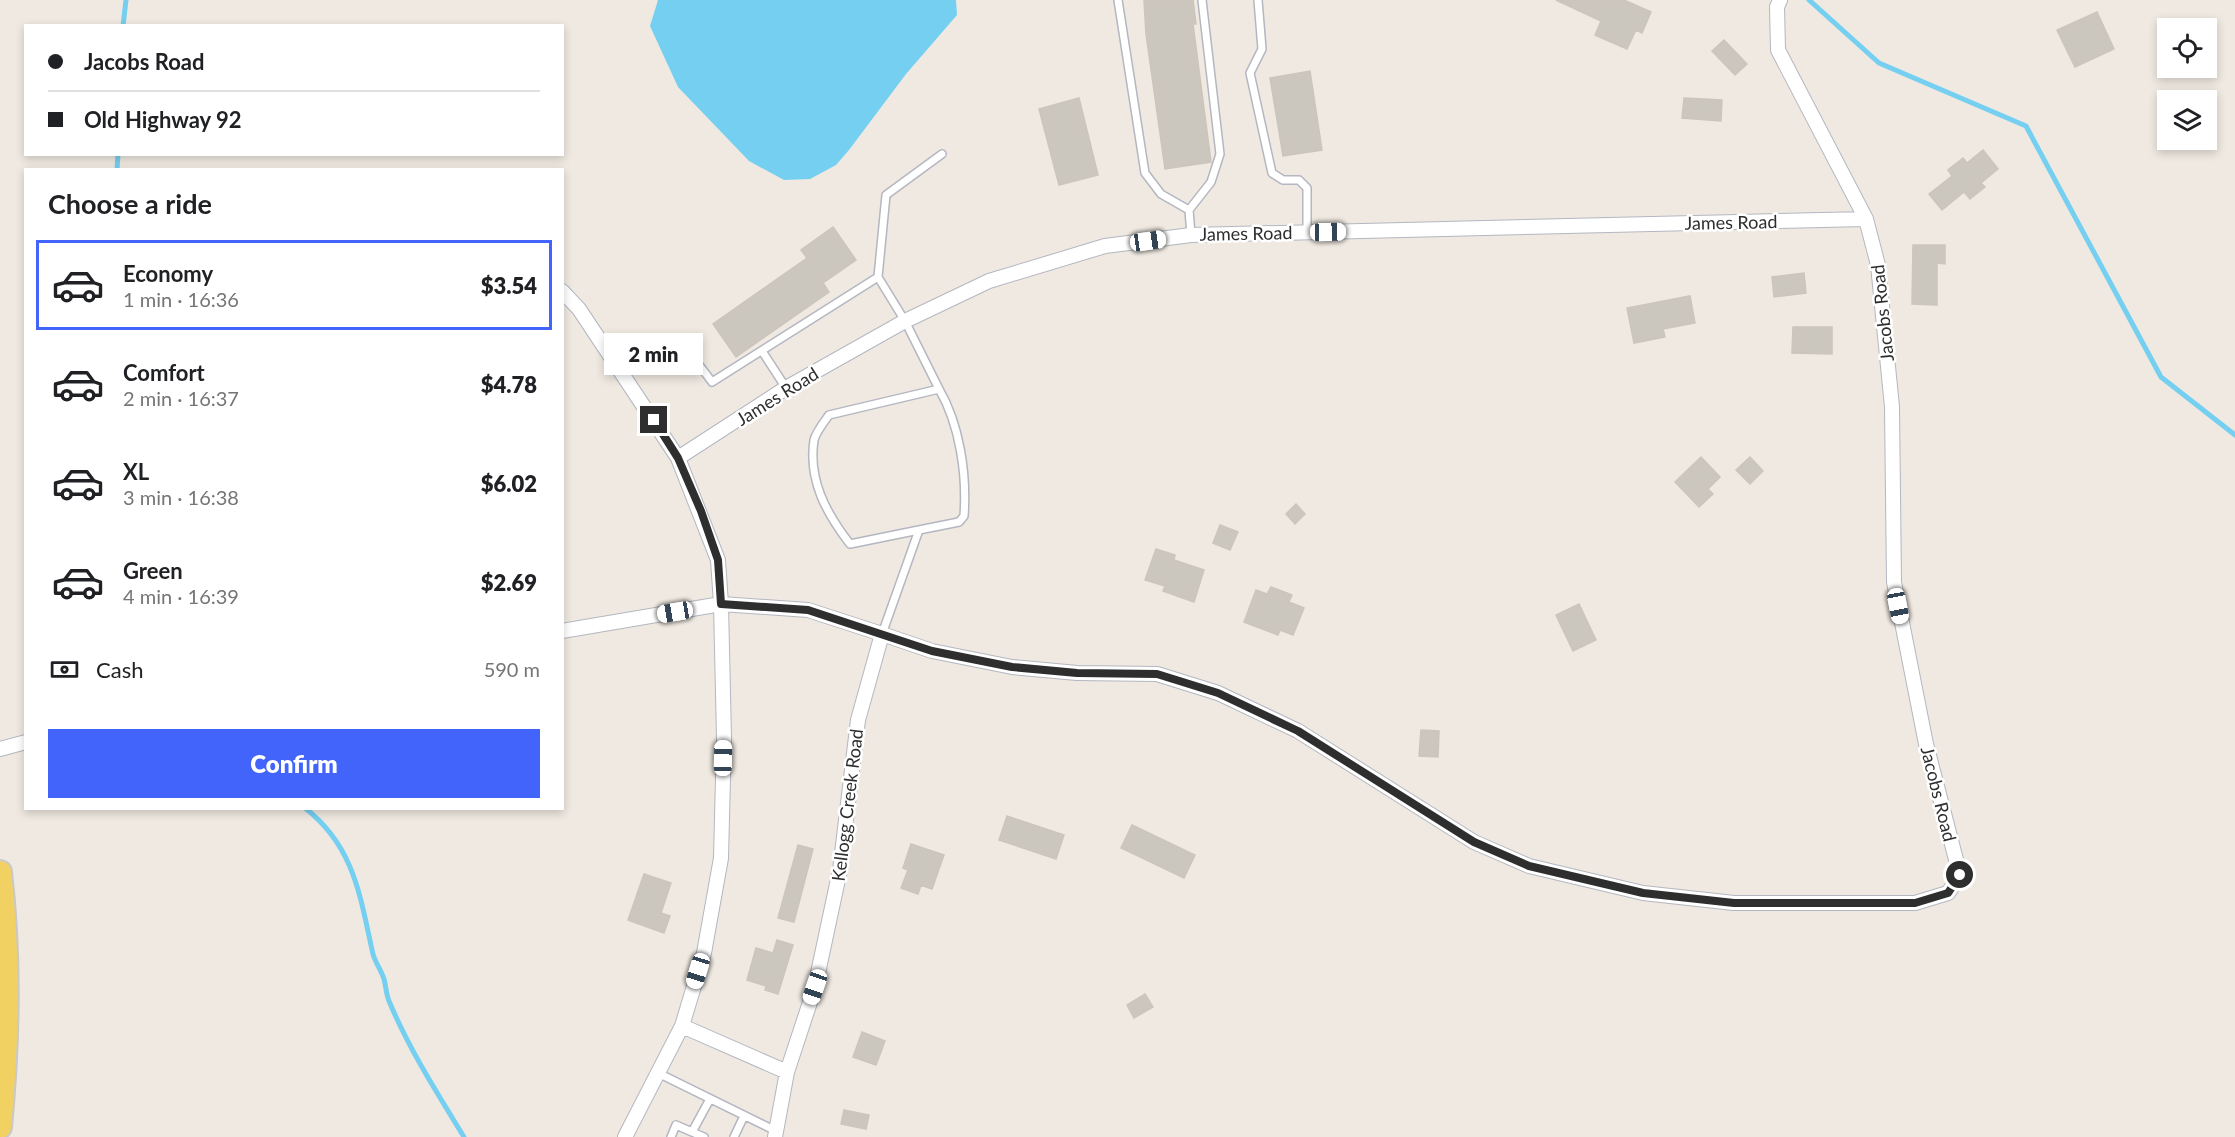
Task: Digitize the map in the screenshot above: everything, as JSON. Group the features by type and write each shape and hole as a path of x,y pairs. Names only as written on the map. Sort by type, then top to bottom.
{"main road":[{"path":"0,872 5,912 7,1026 0,1127"}],"street":[{"name":"Jacobs Road","path":"882,634 932,651 1012,667 1077,673 1157,674 1218,693 1298,731 1474,842 1529,866 1643,893 1734,903 1915,903 1948,893 1960,875 1926,744 1894,582 1892,407 1878,265 1866,219 1778,50 1777,7 1780,0"},
{"name":"James Road","path":"678,458 786,388 905,321 989,281 1105,246 1191,235 1866,219"},
{"path":"564,293 579,309 678,458 718,560 724,738 721,858 704,953 682,1026 625,1137"},
{"path":"564,631 721,604 808,610 882,634"},
{"name":"Kellogg Creek Road","path":"775,1134 787,1072 815,987 840,870 858,720 882,634"},
{"path":"0,749 24,743"},
{"path":"682,1026 787,1072"}],"lane":[{"path":"1118,0 1145,173 1161,194 1189,210"},
{"path":"1191,235 1189,210 1211,182 1220,154 1202,0"},
{"path":"1258,0 1262,49 1250,74 1267,158 1272,173 1283,180 1299,180 1307,188 1307,232"},
{"path":"939,390 828,415 814,438 815,481 829,516 850,544 959,522 964,516 959,442 949,407 905,321 878,277 886,195 942,154"},
{"path":"681,342 712,382 878,277"},
{"path":"762,351 786,388"},
{"path":"882,634 919,530"},
{"path":"658,1073 775,1134"},
{"path":"692,1132 710,1099"},
{"path":"734,1137 744,1116"},
{"path":"671,1137 676,1125 704,1137"}],"water":[{"path":"658,0 956,0 957,15 906,74 836,165 810,179 784,180 749,161 678,87 650,26"}],"building":[{"path":"1144,0 1193,0 1196,24 1193,24 1211,162 1165,169 1146,34"},
{"path":"1556,0 1624,0 1651,12 1642,33 1636,30 1627,49 1595,35 1601,21"},
{"path":"2097,12 2114,49 2075,67 2057,30"},
{"path":"1724,40 1747,64 1735,75 1712,51"},
{"path":"1310,71 1322,150 1283,156 1270,78"},
{"path":"1079,98 1098,175 1059,185 1039,109"},
{"path":"1684,98 1722,100 1721,121 1682,118"},
{"path":"1983,150 1998,169 1981,183 1985,187 1970,199 1964,192 1942,210 1929,194 1952,176 1948,170 1963,158 1967,163"},
{"path":"833,227 856,260 823,283 829,292 736,357 713,324 807,258 801,250"},
{"path":"1913,245 1945,245 1945,264 1937,263 1937,305 1912,304"},
{"path":"1804,273 1806,293 1774,297 1772,277"},
{"path":"1690,296 1695,323 1663,329 1665,337 1634,343 1627,308"},
{"path":"1793,327 1832,327 1832,354 1792,353"},
{"path":"1701,457 1720,477 1708,489 1713,494 1699,507 1675,482"},
{"path":"1750,457 1763,471 1750,484 1736,470"},
{"path":"1296,504 1305,514 1295,524 1286,514"},
{"path":"1220,525 1238,532 1230,550 1213,543"},
{"path":"1156,549 1175,555 1174,560 1204,570 1194,602 1163,591 1165,586 1145,580"},
{"path":"1271,587 1292,595 1289,602 1304,608 1293,635 1280,630 1278,635 1244,622 1256,590 1267,594"},
{"path":"1579,604 1596,640 1573,651 1556,615"},
{"path":"1421,730 1439,731 1438,757 1419,756"},
{"path":"1007,816 1064,835 1056,859 999,840"},
{"path":"1132,825 1195,855 1184,878 1121,848"},
{"path":"911,844 944,855 932,889 921,885 918,894 901,888 908,870 903,868"},
{"path":"798,845 813,849 794,922 778,918"},
{"path":"644,874 671,883 661,913 670,916 664,933 628,920"},
{"path":"777,940 793,945 778,994 765,990 766,986 747,980 756,948 773,953"},
{"path":"1145,994 1153,1007 1134,1018 1127,1005"},
{"path":"862,1032 885,1041 876,1065 853,1057"},
{"path":"844,1110 869,1115 866,1129 841,1124"}],"waterway":[{"path":"123,24 126,0"},
{"path":"1809,0 1879,63 2026,126 2161,377 2235,435"},
{"path":"117,168 118,156"},
{"path":"307,810 322,823 345,856 359,893 373,954 384,979 389,1001 414,1054 464,1137"}],"route":[{"path":"654,420 678,458 701,511 718,560 721,604 808,610 932,651 1012,667 1077,673 1157,674 1218,693 1298,731 1474,842 1529,866 1643,893 1734,903 1915,903 1948,893 1960,875"}]}
